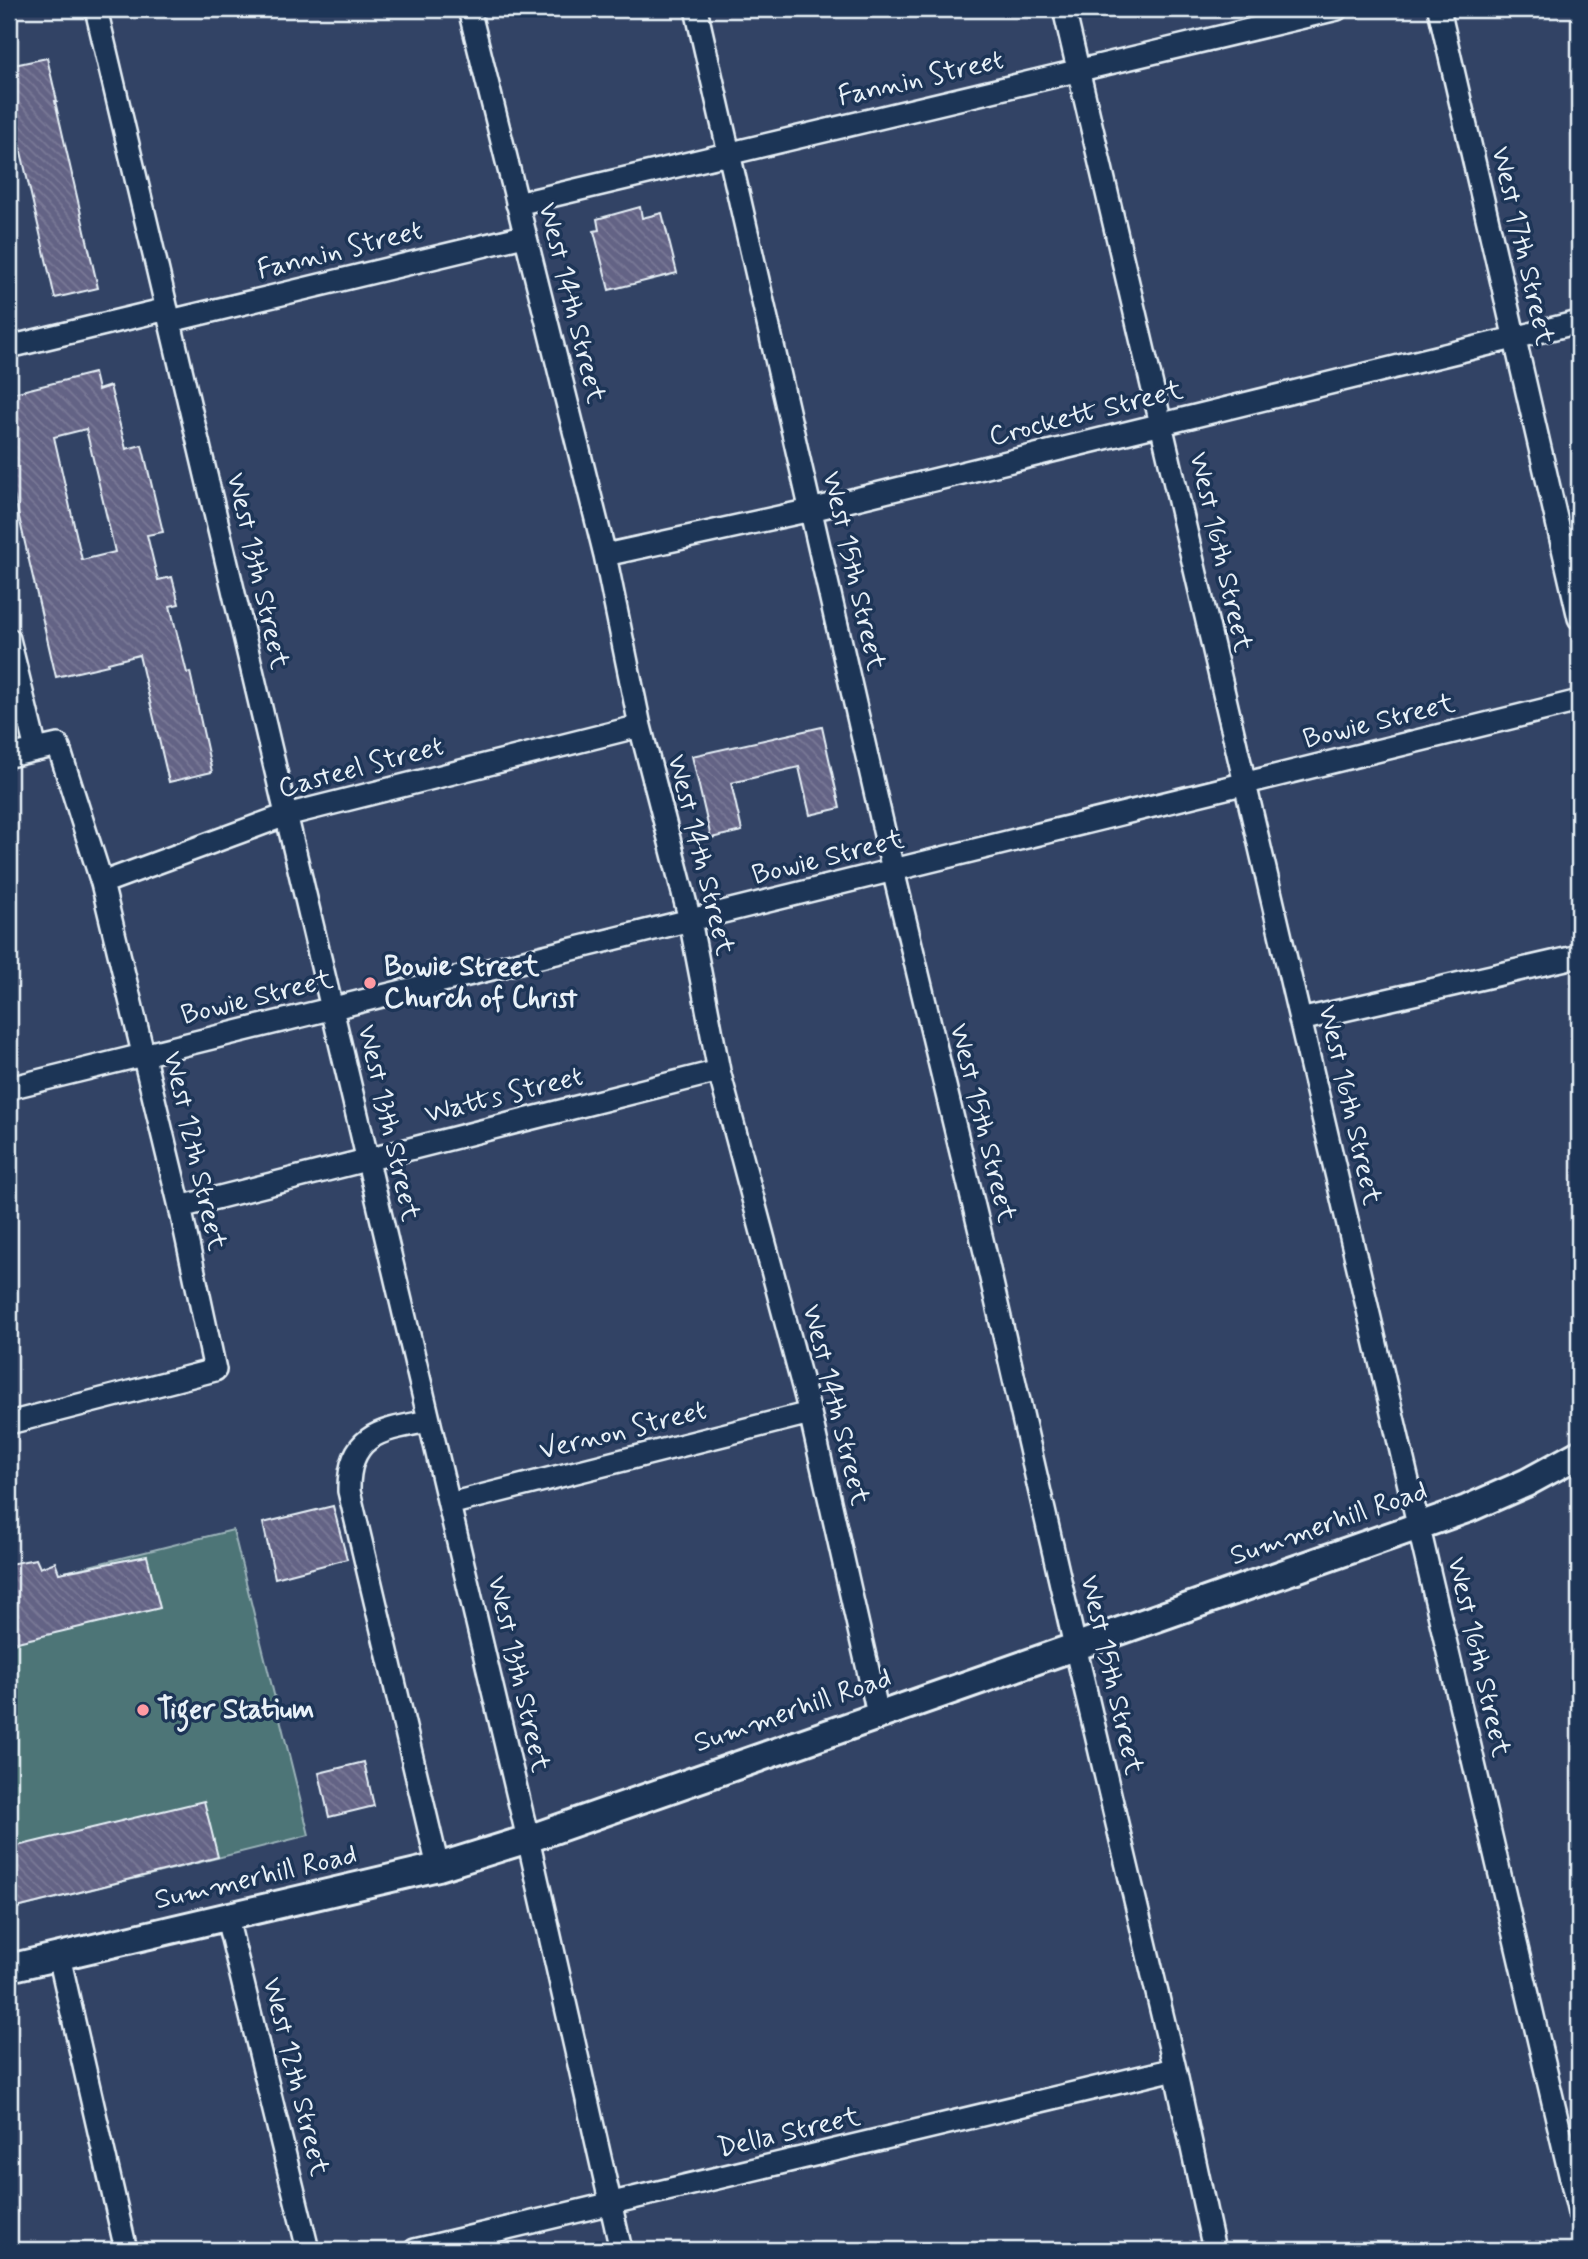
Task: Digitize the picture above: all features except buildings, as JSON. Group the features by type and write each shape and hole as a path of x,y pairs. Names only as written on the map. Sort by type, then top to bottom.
{"main road":[{"name":"Summerhill Road","path":"9,1968 438,1867 528,1839 1418,1526 1526,1483 1579,1454"}],"street":[{"name":"West 13th Street","path":"96,9 528,1839 621,2250"},
{"name":"West 14th Street","path":"469,9 605,555 640,726 690,920 719,1071 810,1413 878,1714"},
{"name":"West 15th Street","path":"695,9 893,870 1175,2069 1214,2250"},
{"name":"West 16th Street","path":"1064,9 1579,2213"},
{"name":"Fannin Street","path":"517,204 1338,9"},
{"name":"West 17th Street","path":"1439,9 1579,618"},
{"name":"Fannin Street","path":"9,347 168,315 524,236"},
{"name":"Crockett Street","path":"605,555 811,510 1579,322"},
{"path":"9,639 36,750 9,756"},
{"name":"Bowie Street","path":"9,1088 1579,701"},
{"name":"Casteel Street","path":"102,883 286,815 640,726"},
{"name":"West 12th Street","path":"9,1423 215,1370 180,1207 102,883 58,745 36,750"},
{"path":"1300,1020 1579,956"},
{"name":"Watts Street","path":"180,1207 719,1071"},
{"name":"Vernon Street","path":"449,1504 810,1413"},
{"path":"429,1421 388,1429 363,1444 353,1457 349,1472 349,1491 438,1867"},
{"name":"West 12th Street","path":"227,1918 307,2250"},
{"path":"59,1956 126,2250"},
{"name":"Della Street","path":"415,2250 1175,2069"}],"green space":[{"name":"Tiger Statium","path":"233,1530 309,1835 9,1910 9,1586"}],"place":[{"name":"Bowie Street Church of Christ","path":"370,983"},
{"name":"Tiger Statium","path":"143,1710"}]}
